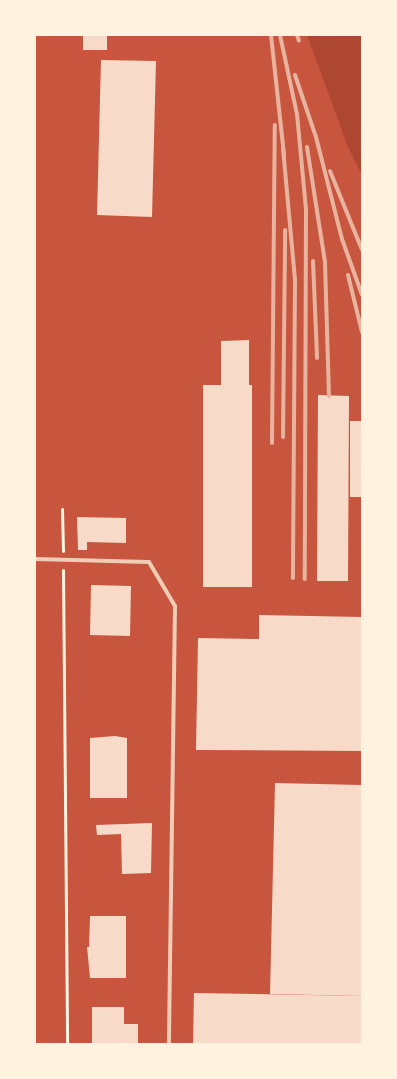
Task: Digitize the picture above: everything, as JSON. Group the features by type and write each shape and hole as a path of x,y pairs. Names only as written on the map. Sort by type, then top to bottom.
{"lane":[{"path":"35,560 149,562 175,606 169,1044"}],"path":[{"path":"62,509 67,1044"}],"shaded area":[{"path":"307,35 362,35 362,175 348,147"}],"building":[{"path":"83,35 107,35 107,50 83,50"},
{"path":"101,60 156,61 152,217 97,215"},
{"path":"249,340 249,385 252,385 252,587 203,587 203,385 221,385 221,341"},
{"path":"318,395 349,396 348,581 317,581"},
{"path":"350,421 362,421 362,497 350,497"},
{"path":"77,517 126,518 126,543 87,542 87,550 78,550"},
{"path":"91,585 131,586 130,636 90,635"},
{"path":"259,615 362,617 362,751 196,750 198,638 259,639"},
{"path":"115,736 127,738 127,798 90,798 90,738"},
{"path":"275,783 362,785 362,996 270,994"},
{"path":"152,823 151,873 122,874 121,834 97,835 96,825"},
{"path":"90,916 126,916 126,978 90,978 87,947 89,947"},
{"path":"194,993 362,996 362,1044 193,1044"},
{"path":"92,1007 124,1007 124,1024 138,1024 138,1044 92,1044"}],"railway":[{"path":"271,35 284,155"},
{"path":"280,35 297,114 306,210 305,579"},
{"path":"297,35 299,41"},
{"path":"295,75 316,137 342,239 362,295"},
{"path":"272,443 275,125"},
{"path":"307,147 325,262 329,396"},
{"path":"283,148 295,280 293,578"},
{"path":"330,171 362,250"},
{"path":"283,437 285,230"},
{"path":"313,261 317,358"},
{"path":"348,275 362,332"}]}
